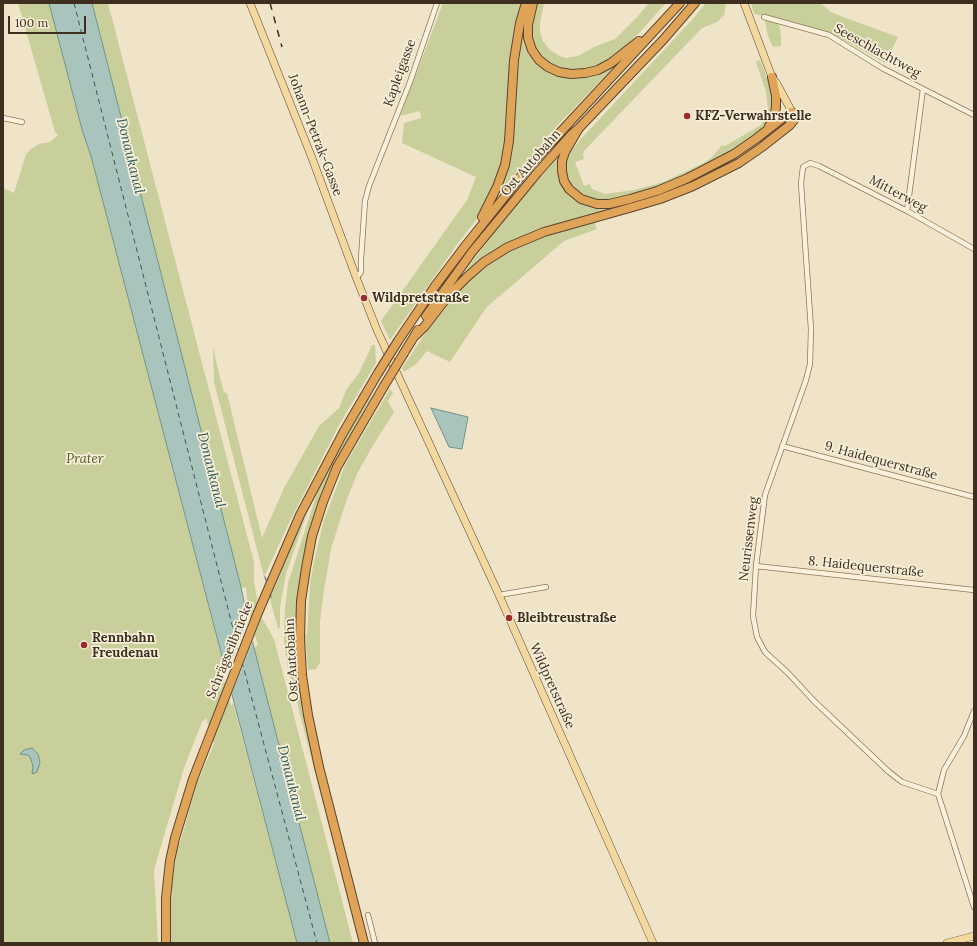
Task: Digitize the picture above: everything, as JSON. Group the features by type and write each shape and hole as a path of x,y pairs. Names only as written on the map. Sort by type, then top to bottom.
{"highway":[{"path":"466,245 486,211 497,187 504,165 509,141 514,60 520,23 526,3"},
{"path":"533,3 528,25 528,38 532,50 539,60 548,67 559,72 571,74 598,70 634,47 644,36 655,31"},
{"name":"Ost Autobahn","path":"277,568 300,515 343,433 398,341 435,286 530,165 570,120 680,3"},
{"name":"Ost Autobahn","path":"364,943 319,767 308,715 302,668 300,639 301,609 306,568 312,536 323,502 337,467 422,323 443,292 497,221 543,166 663,40 695,3"},
{"path":"766,131 774,119 776,107 776,96 772,77"},
{"path":"416,335 425,326 448,296 467,277 484,262 508,247 544,232 660,199 706,180 739,163 762,147 794,120 792,112 734,154 670,186 630,199 603,204 586,201 577,196 567,186 563,176 562,167 564,156 579,128"},
{"name":"Schrägseilbrücke","path":"166,943 166,898 172,853 184,806 206,742 277,568"}],"main road":[{"name":"Johann-Petrak-Gasse","path":"250,3 312,158 356,277"},
{"path":"744,3 772,77 792,112"},
{"name":"Wildpretstraße","path":"356,277 377,330 499,595 653,943"},
{"path":"947,943 974,936"}],"street":[{"name":"Kapleigasse","path":"356,277 359,276 361,272 364,201 410,82 437,3"},
{"name":"Seeschlachtweg","path":"764,18 829,35 882,68 974,115"},
{"path":"907,211 923,89"},
{"path":"3,118 22,122"},
{"name":"Mitterweg","path":"810,163 819,166 907,211 974,249"},
{"name":"Neurissenweg","path":"810,163 803,168 801,183 811,329 810,364 806,380 765,494 756,566 753,616 757,637 765,652 889,772 902,782 938,794"},
{"name":"9. Haidequerstraße","path":"782,446 974,496"},
{"name":"8. Haidequerstraße","path":"756,566 974,590"},
{"path":"499,595 546,587"},
{"path":"974,711 964,736 944,770 938,794 974,907"},
{"path":"368,915 375,943"}],"green space":[{"name":"Prater","path":"18,3 49,3 83,133 91,156 224,666 224,680 231,706 233,703 297,943 171,943 170,914 178,844 180,843 197,783 214,744 206,718 202,722 184,768 154,870 158,943 3,943 3,188 14,193 26,154 39,144 50,142 58,135 55,132"},
{"path":"92,3 108,3 254,562 254,582 262,618 274,639 353,943 330,943 254,648 258,645 249,617 246,588 241,587"},
{"path":"443,3 524,3 507,138 497,182 481,214 458,243 390,340 381,321 467,200 476,177 402,143 404,123 421,118 420,111 400,116"},
{"path":"536,3 544,3 540,23 540,32 543,41 550,50 566,58 578,56 594,47 615,39 649,3 666,3 641,31 611,58 597,65 568,70 554,66 544,59 537,51 532,40 531,24"},
{"path":"706,3 726,3 724,15 717,22 702,28 584,151 584,159 575,162 584,186 590,184 592,189 605,194 634,190 663,182 704,163 712,157 722,145 725,146 761,125 764,120 765,110 768,111 766,92 756,62 760,60 771,88 774,101 773,113 765,128 716,162 660,187 628,197 605,201 588,198 576,190 568,177 566,170 567,157 579,141"},
{"path":"751,3 820,3 831,12 898,37 885,63 840,38 822,31 781,20 779,25 781,46 773,47 768,36 764,16 754,14"},
{"path":"526,13 528,45 562,75 620,60 555,128 498,194 516,62"},
{"path":"789,117 791,119 790,121 751,151 700,179 663,194 540,230 460,278 505,218 558,157 560,157 564,186 599,206 678,185"},
{"path":"594,222 597,229 564,241 488,306 450,362 427,351 416,364 404,372 402,368 433,322 466,282 480,270 513,249 540,236"},
{"path":"372,345 375,345 376,363 339,425 289,523 264,577 214,382 213,347 224,392 227,393 262,538 284,488 319,426 339,408 346,390 359,373"},
{"path":"390,389 393,393 388,401 394,412 357,474 347,499 331,549 320,622 320,663 316,669 308,670 305,635 307,635 310,583 324,520 345,465"},
{"path":"371,397 337,458 317,507 303,558 297,603 296,628 290,630 293,633 296,633 301,699 313,759 361,943 359,943 288,668 284,644 284,629 288,583 318,490 349,432"},
{"path":"307,513 286,574 280,607 280,627 278,629 270,599 282,570 280,569"}],"water":[{"name":"Donaukanal","path":"49,3 92,3 241,587 254,648 330,943 297,943 91,156 83,133"},
{"path":"431,408 468,417 462,449 449,447"},
{"path":"32,748 38,754 40,763 37,772 32,774 33,766 30,757 28,755 20,754 24,750"}],"pier":[{"path":"249,616 254,638 230,698 225,677"}],"waterway":[{"path":"265,577 267,583"},
{"path":"270,593 271,597"}],"ferry route":[{"path":"74,3 239,652"},
{"path":"242,662 317,943"}],"railway":[{"path":"270,3 282,47"}],"place":[{"name":"KFZ-Verwahrstelle","path":"687,116"},
{"name":"Wildpretstraße","path":"364,298"},
{"name":"Bleibtreustraße","path":"509,618"},
{"name":"Rennbahn Freudenau","path":"84,645"}]}
